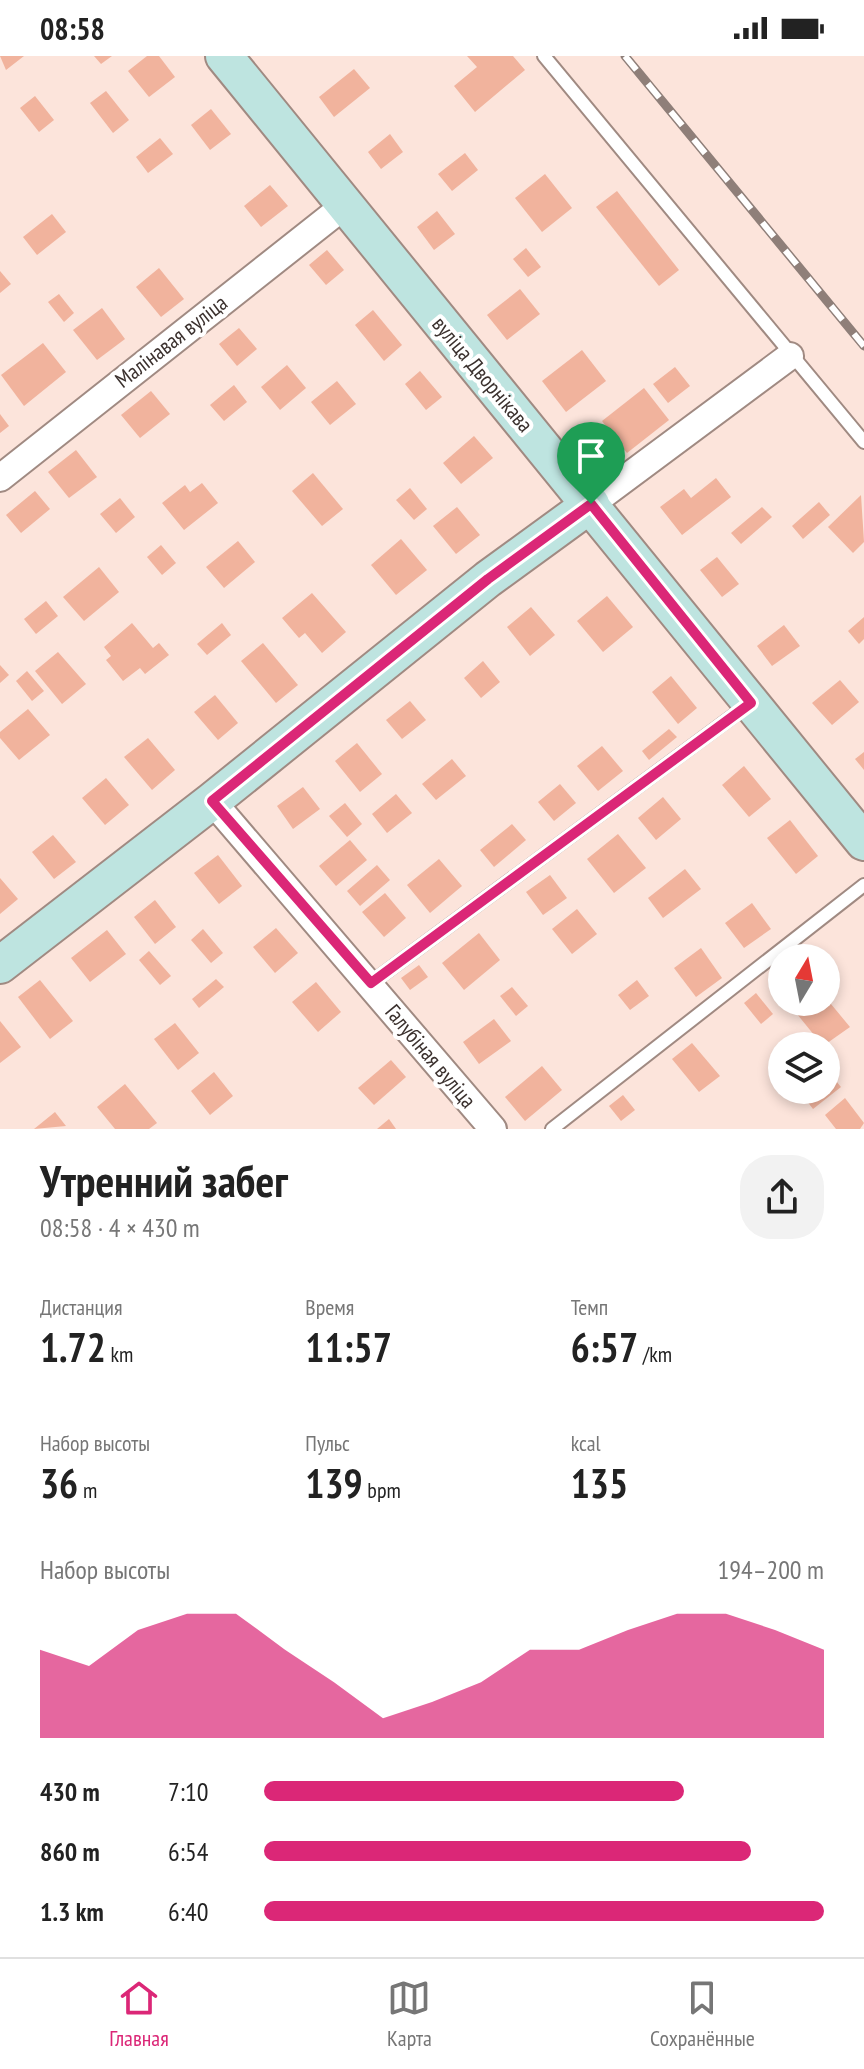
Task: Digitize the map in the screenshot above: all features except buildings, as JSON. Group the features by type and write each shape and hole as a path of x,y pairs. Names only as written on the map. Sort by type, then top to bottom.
{"main road":[{"name":"вуліца Дворнікава","path":"224,56 864,842"},
{"path":"0,965 212,801 488,579 591,504"}],"street":[{"name":"Малінавая вуліца","path":"0,478 344,206"},
{"path":"591,504 790,356"},
{"name":"Галубіная вуліца","path":"212,801 493,1129"}],"lane":[{"path":"544,56 864,442"},
{"path":"371,983 751,703"},
{"path":"552,1129 864,885"}],"railway":[{"path":"625,56 864,346"}],"route":[{"path":"591,504 751,703 371,983 212,801 488,579 591,504"}]}
